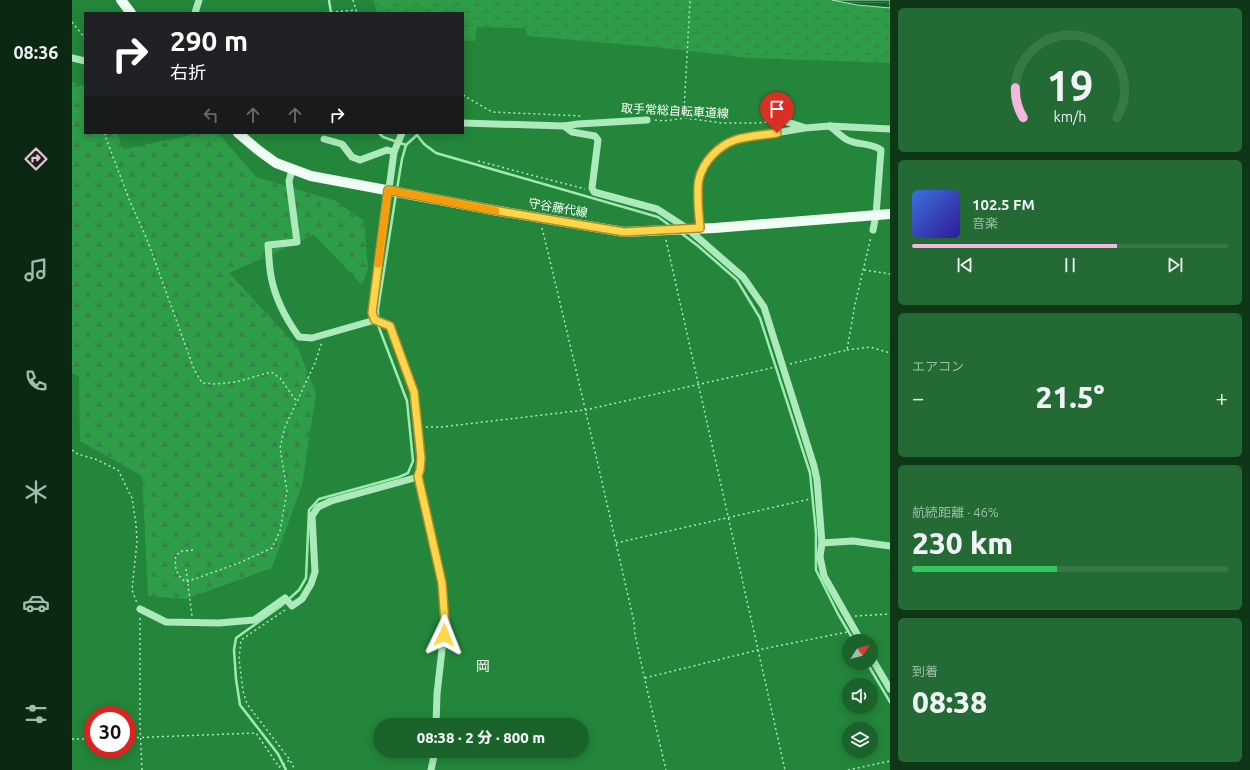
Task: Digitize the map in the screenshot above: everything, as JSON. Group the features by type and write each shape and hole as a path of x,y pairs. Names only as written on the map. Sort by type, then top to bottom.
{"main road":[{"path":"121,0 130,12"},
{"name":"守谷藤代線","path":"239,134 276,163 311,176 624,232 788,223 890,214"}],"street":[{"path":"195,12 199,0"},
{"path":"72,58 84,61"},
{"path":"464,123 564,126 647,120"},
{"path":"781,120 805,128"},
{"path":"564,126 572,132 595,136 598,140 592,188 594,192 657,209 686,229 743,277 764,307 781,366 816,473 822,543 820,557 824,576 857,634"},
{"path":"830,126 850,141 878,147 881,150 876,215 873,230"},
{"path":"700,228 699,180 703,168 718,149 734,140 805,128 830,126 890,129"},
{"path":"375,320 372,313 394,191 395,149 401,135"},
{"path":"324,140 342,144 352,157 360,160 387,150 395,149"},
{"path":"292,170 288,181 297,242 268,245 271,276 278,301 288,322 299,337 312,338 375,320 390,326 414,392 421,458 418,476 442,583 445,623 437,694 436,718"},
{"path":"140,609 166,622 219,623 254,620 285,598 292,606 302,599 311,584 315,572 312,516 318,507 331,501 418,476"},
{"path":"822,543 853,541 890,546"},
{"path":"878,669 890,689"},
{"path":"431,770 434,758"}],"path":[{"path":"336,12 356,10 353,0"},
{"path":"685,118 684,111 690,0"},
{"path":"72,22 84,37"},
{"path":"464,96 492,112 587,116"},
{"name":"取手常総自転車道線","path":"647,120 664,121 685,118 743,123 781,120"},
{"path":"104,134 129,199 148,242 192,362 202,383 216,384 236,382 271,372 280,378 296,402"},
{"path":"478,160 594,192"},
{"path":"539,218 585,410 594,441 644,678 666,770"},
{"path":"665,230 785,770"},
{"path":"847,350 855,304 873,230"},
{"path":"864,269 890,274"},
{"path":"193,550 182,551 176,555 174,563 180,579 186,582 238,563 272,548 280,532 288,490 280,448 285,427 315,363 325,334"},
{"path":"418,427 441,427 585,410 847,350 870,347 890,353"},
{"path":"72,450 78,454 95,459 118,470 132,498 137,542 132,590 140,609 142,770"},
{"path":"616,543 810,499"},
{"path":"186,568 193,622"},
{"path":"292,606 241,640 240,659 243,691 247,704 290,760 295,770"},
{"path":"847,616 890,614"},
{"path":"644,678 758,650 847,632 854,628"},
{"path":"136,737 256,733 279,767 290,760"},
{"path":"72,739 84,739"},
{"path":"848,770 890,761"}],"green space":[{"path":"373,0 832,0 857,5 890,8 890,63 749,58 664,48 528,36 525,28 477,27 475,41 464,41 464,12 377,12"},
{"path":"72,82 84,86 84,134 117,134 124,149 196,134 219,134 256,177 336,201 364,221 368,269 362,285 314,235 229,273 297,346 316,393 302,485 272,568 186,599 148,596 142,476 80,441 79,376 72,373"}],"shaded area":[{"path":"832,0 890,0 890,8 857,5"}],"waterway":[{"path":"329,0 331,12"},
{"path":"380,134 383,137 406,145"},
{"path":"397,189 406,145 417,135 424,144 436,153 658,217 672,227"},
{"path":"286,770 278,754 240,705 234,650 236,638 281,606 299,590 306,578 309,510 319,499 399,477 408,473 413,461 407,401 378,325 378,309 396,194"},
{"path":"681,233 737,280 760,318 810,473 816,533 816,570 850,634"},
{"path":"871,670 890,702"}],"slow traffic":[{"path":"378,264 388,190 496,211"}],"district":[{"name":"岡","path":"483,666"}],"route":[{"path":"444,635 445,623 442,583 418,476 421,458 414,392 390,326 375,320 372,313 388,190 588,227 624,232 700,228 699,180 703,168 712,155 718,149 734,140 777,133"}]}
